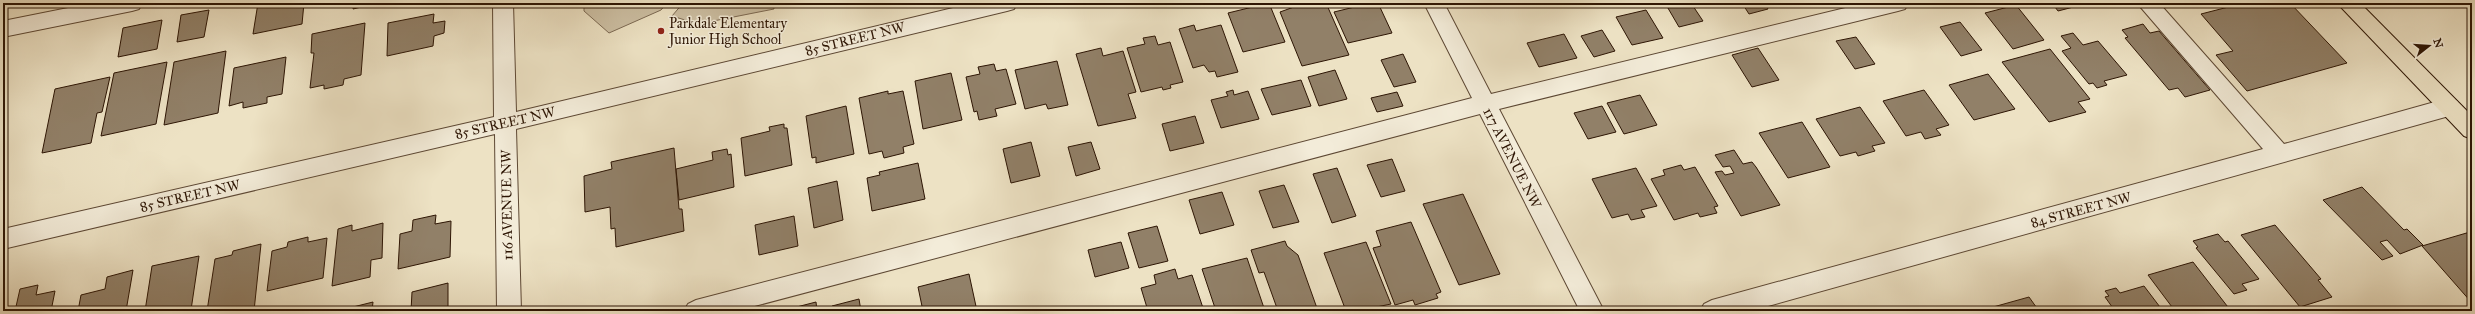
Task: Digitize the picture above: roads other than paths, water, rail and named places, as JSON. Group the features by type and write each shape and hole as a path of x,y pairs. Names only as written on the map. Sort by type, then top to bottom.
{"main road":[{"path":"2347,3 2472,130"}],"street":[{"path":"3,29 132,3"},
{"name":"116 AVENUE NW","path":"503,3 509,311"},
{"name":"85 STREET NW","path":"3,239 505,124 1006,3"},
{"name":"117 AVENUE NW","path":"1434,3 1484,104 1592,311"},
{"path":"696,311 1484,104 1898,3"},
{"path":"2147,3 2281,155"},
{"name":"84 STREET NW","path":"1712,311 2281,155 2449,107"}],"place":[{"name":"Parkdale Elementary Junior High School","path":"661,31"}]}
